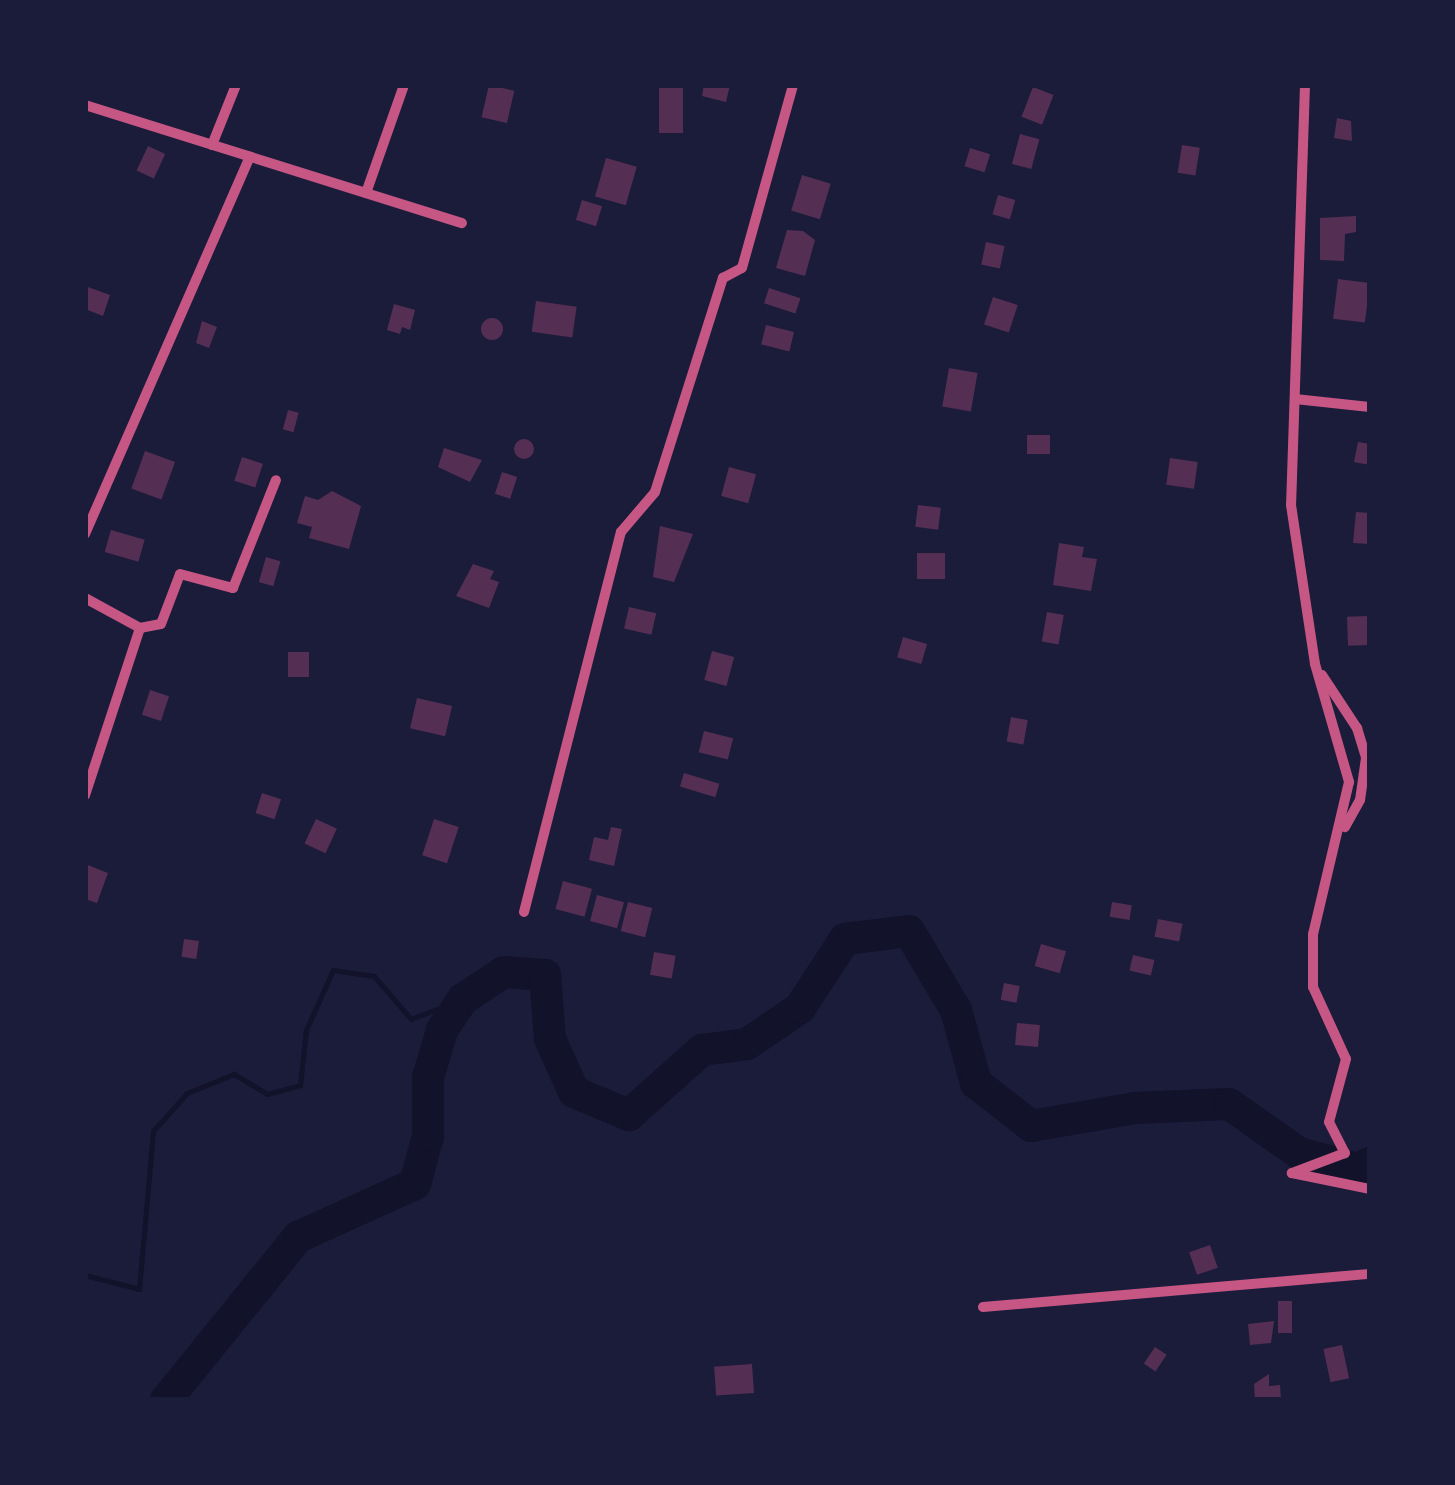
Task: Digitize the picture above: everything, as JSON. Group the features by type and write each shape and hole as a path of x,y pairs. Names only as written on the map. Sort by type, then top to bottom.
{"street":[{"path":"212,145 236,85"},
{"path":"366,194 404,85"},
{"path":"524,912 621,532 655,492 723,278 742,268 794,85"},
{"path":"1305,85 1292,505 1315,664 1349,782 1342,832 1313,934 1314,986 1346,1059 1329,1122 1345,1153 1292,1174 1370,1189"},
{"path":"85,105 462,224"},
{"path":"85,534 250,157"},
{"path":"1295,398 1370,407"},
{"path":"85,598 140,628 161,624 180,574 233,588 276,480"},
{"path":"85,794 140,628"},
{"path":"1315,664 1357,728 1365,774 1360,800 1342,832"},
{"path":"1357,728 1370,731"},
{"path":"983,1307 1370,1274"}],"building":[{"path":"489,85 514,91 507,123 482,117"},
{"path":"659,85 683,85 683,133 659,133"},
{"path":"704,85 730,85 726,102 702,96"},
{"path":"1033,87 1054,95 1042,125 1022,117"},
{"path":"1337,118 1351,121 1352,141 1334,138"},
{"path":"1020,134 1039,139 1031,169 1012,164"},
{"path":"1182,145 1200,148 1195,175 1178,173"},
{"path":"148,146 165,154 154,179 137,170"},
{"path":"970,148 990,154 985,172 964,166"},
{"path":"606,158 637,167 626,205 595,196"},
{"path":"802,175 831,184 820,219 791,210"},
{"path":"998,195 1015,200 1010,219 992,214"},
{"path":"582,200 602,206 596,226 576,220"},
{"path":"1356,216 1356,232 1345,234 1344,261 1320,260 1320,218"},
{"path":"787,230 803,231 815,240 805,276 776,268"},
{"path":"986,242 1005,246 1000,268 981,264"},
{"path":"1338,279 1370,283 1365,323 1333,319"},
{"path":"85,286 110,295 103,316 85,309"},
{"path":"769,288 800,298 795,313 764,303"},
{"path":"993,297 1018,305 1009,333 984,325"},
{"path":"536,301 577,307 572,337 532,332"},
{"path":"394,304 415,310 410,330 402,327 400,334 387,330"},
{"path":"492,318 500,321 500,337 492,340 484,337 481,329 484,321"},
{"path":"202,321 217,327 209,348 196,343"},
{"path":"766,325 794,332 789,351 761,344"},
{"path":"949,368 978,373 971,411 942,406"},
{"path":"288,410 299,413 293,432 283,429"},
{"path":"1027,435 1050,435 1050,454 1027,454"},
{"path":"524,439 534,449 524,459 514,449"},
{"path":"1358,442 1370,444 1370,465 1354,462"},
{"path":"444,448 482,460 470,482 438,467"},
{"path":"145,451 175,462 161,500 131,489"},
{"path":"242,457 263,464 255,488 234,481"},
{"path":"1170,458 1198,462 1194,489 1166,485"},
{"path":"729,467 756,474 748,503 721,496"},
{"path":"502,472 517,477 510,499 495,494"},
{"path":"332,491 361,506 349,549 309,538 312,527 297,523 305,496 318,500"},
{"path":"918,505 941,508 938,530 915,527"},
{"path":"1356,512 1370,513 1370,544 1353,543"},
{"path":"660,526 693,534 674,582 653,577"},
{"path":"111,530 145,540 138,562 105,552"},
{"path":"1059,543 1084,547 1082,557 1097,559 1091,591 1053,585"},
{"path":"917,553 945,553 945,579 917,579"},
{"path":"266,557 280,561 273,586 259,582"},
{"path":"473,564 494,571 490,579 499,582 489,608 456,596"},
{"path":"629,607 656,613 651,635 624,628"},
{"path":"1047,612 1064,615 1059,644 1042,642"},
{"path":"1369,616 1370,645 1348,646 1347,617"},
{"path":"903,637 927,644 921,664 897,657"},
{"path":"712,651 734,657 726,686 704,680"},
{"path":"288,652 309,652 309,677 288,677"},
{"path":"150,690 169,696 161,721 142,715"},
{"path":"417,698 452,706 445,736 410,728"},
{"path":"1011,717 1028,720 1023,745 1007,742"},
{"path":"704,731 733,738 728,760 699,752"},
{"path":"684,773 719,784 715,797 680,786"},
{"path":"262,793 281,799 275,819 256,813"},
{"path":"316,819 337,829 325,853 305,843"},
{"path":"434,819 459,827 447,863 422,855"},
{"path":"611,827 622,829 614,866 589,860 594,837 608,840"},
{"path":"85,864 108,873 97,903 85,899"},
{"path":"563,881 592,889 584,917 555,909"},
{"path":"597,895 624,902 617,928 590,921"},
{"path":"628,902 652,908 645,937 621,931"},
{"path":"1112,902 1132,905 1129,920 1110,917"},
{"path":"1158,919 1183,924 1179,941 1155,937"},
{"path":"184,939 199,941 196,959 181,957"},
{"path":"1041,944 1066,951 1060,973 1035,966"},
{"path":"654,952 676,956 672,978 650,975"},
{"path":"1133,955 1154,960 1151,976 1129,971"},
{"path":"1004,983 1020,986 1016,1003 1001,1000"},
{"path":"1017,1023 1040,1025 1038,1047 1015,1045"},
{"path":"1210,1245 1218,1268 1197,1275 1189,1252"},
{"path":"1278,1301 1292,1301 1292,1333 1278,1333"},
{"path":"1274,1321 1271,1343 1250,1345 1248,1324"},
{"path":"1342,1345 1349,1378 1330,1382 1323,1349"},
{"path":"1155,1347 1167,1355 1155,1371 1144,1364"},
{"path":"752,1364 754,1393 716,1396 714,1367"},
{"path":"1269,1374 1269,1386 1280,1385 1281,1400 1255,1400 1254,1384"}],"waterway":[{"path":"166,1400 298,1237 415,1184 428,1136 428,1078 442,1030 463,999 504,972 545,975 550,1039 574,1092 629,1115 702,1050 747,1044 800,1008 845,939 909,931 956,1010 976,1083 1031,1126 1135,1108 1229,1104 1299,1153 1357,1169 1370,1163"},
{"path":"85,1275 139,1289 153,1131 187,1093 234,1074 267,1094 300,1085 306,1030 333,970 374,976 411,1019 463,999"}]}
